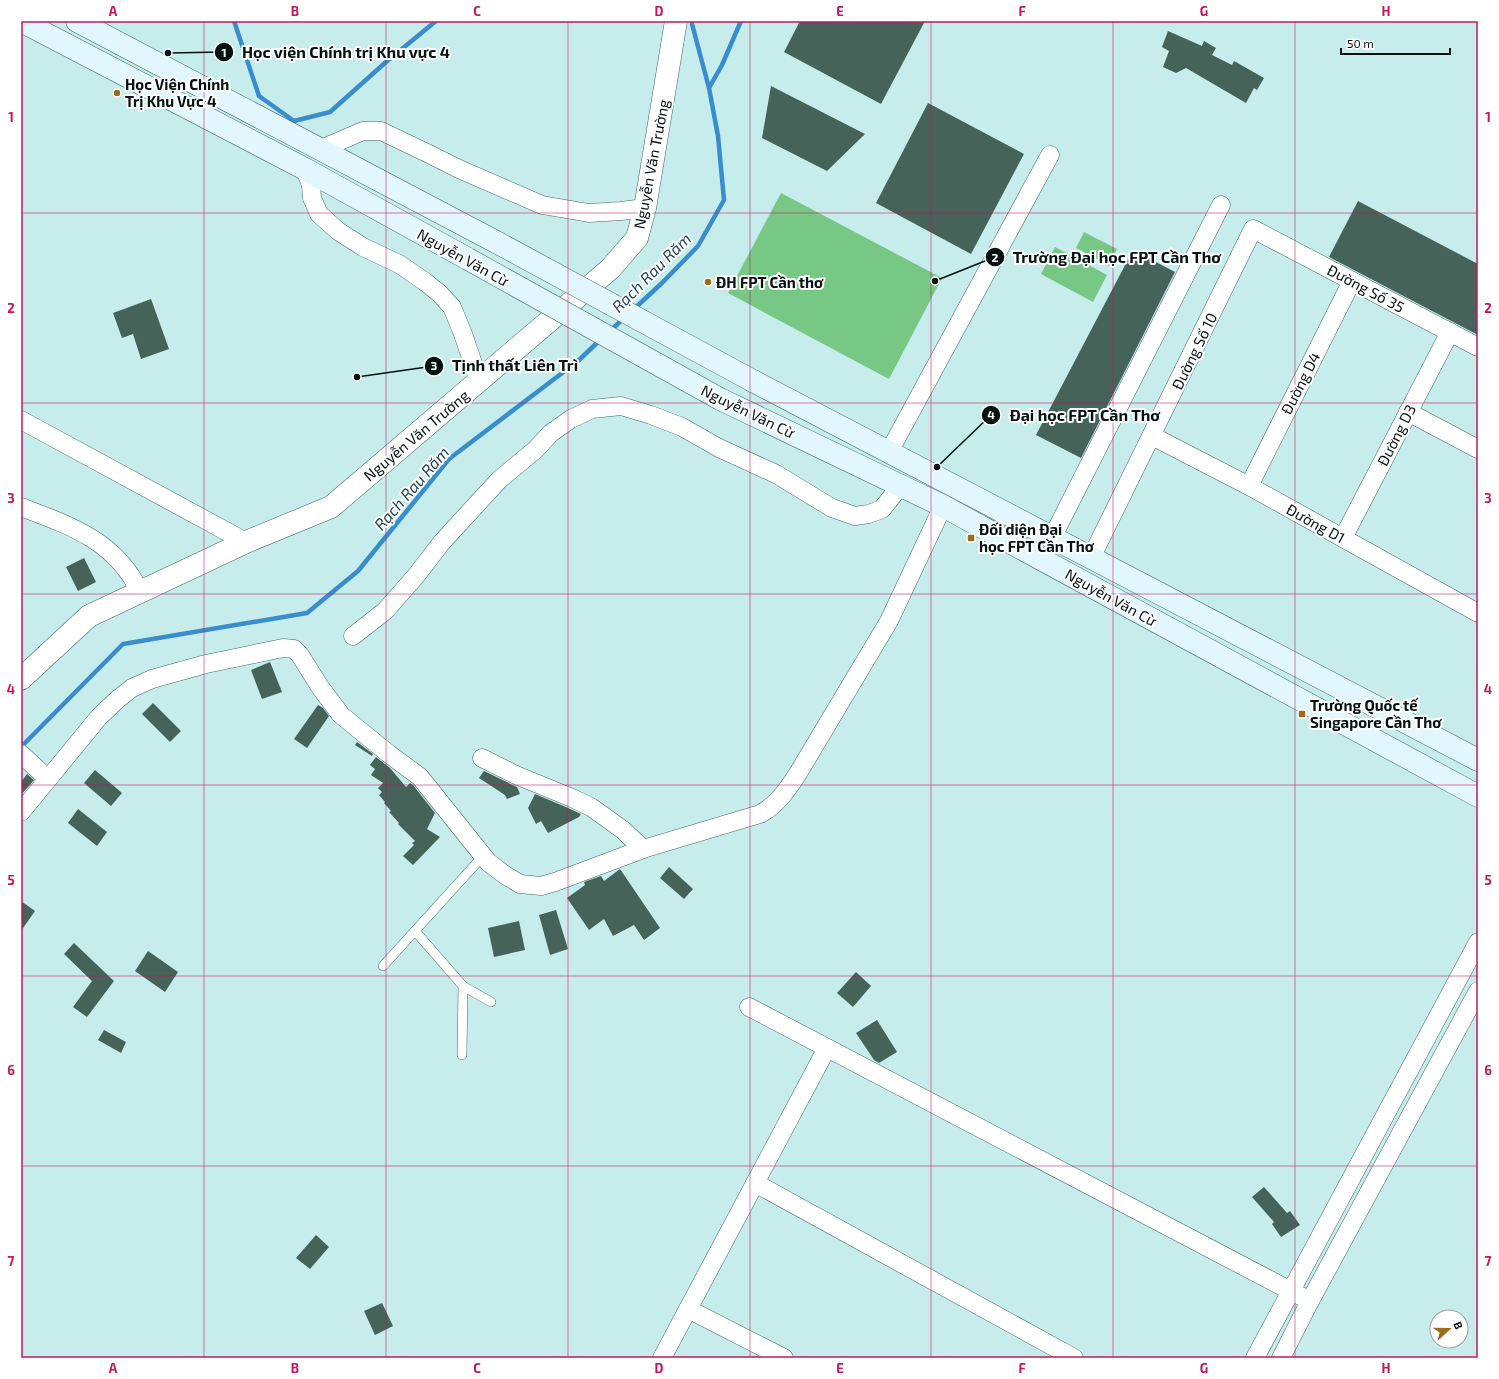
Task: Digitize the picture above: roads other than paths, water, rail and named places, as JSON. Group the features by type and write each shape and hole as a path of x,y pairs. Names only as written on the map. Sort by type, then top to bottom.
{"main road":[{"name":"Nguyễn Văn Cừ","path":"21,21 305,169 720,399 943,506 1478,796"},
{"name":"Nguyễn Văn Cừ","path":"81,23 498,243 753,381 1478,760"},
{"path":"71,48 81,23"},
{"path":"1080,580 1091,558"}],"street":[{"name":"Nguyễn Văn Trường","path":"21,679 90,616 246,542 331,507 610,270 637,238 645,208 676,21"},
{"path":"321,149 363,131 381,131 459,170 542,205 589,214 645,208"},
{"path":"889,452 1050,155"},
{"path":"305,169 311,185 312,198 319,214 338,230 363,247 399,264 424,281 439,293 452,307 464,334 479,381"},
{"path":"1052,538 1221,205"},
{"name":"Đường Số 35","path":"1253,229 1478,347"},
{"name":"Đường Số 10","path":"1091,558 1253,229"},
{"name":"Đường D4","path":"1249,486 1352,281"},
{"name":"Đường D3","path":"1343,538 1450,332"},
{"path":"352,636 385,611 415,577 442,542 499,480 536,450 551,433 571,419 592,409 621,406 651,415 682,428 719,448 776,474 832,508 856,516 869,514 882,509 901,485"},
{"path":"1408,412 1478,449"},
{"path":"21,420 246,542"},
{"name":"Đường D1","path":"1152,436 1249,486 1478,613"},
{"path":"21,812 43,775 99,717 132,688 152,679 206,664 283,648 294,649 300,655 320,687 341,715 420,777 488,862 520,884 541,886 643,849 760,814 769,809 784,794 798,775 889,621 943,506"},
{"path":"21,507 67,524 85,533 102,545 121,561 134,578 140,592"},
{"path":"21,754 43,775"},
{"path":"482,758 521,778 591,807 607,817 643,849"},
{"path":"1255,1358 1478,942"},
{"path":"1281,1358 1310,1301 1478,991"},
{"path":"749,1007 1310,1301"},
{"path":"662,1358 827,1048"},
{"path":"755,1183 1074,1358"},
{"path":"688,1309 784,1358"}],"lane":[{"path":"383,966 483,856"},
{"path":"415,931 463,986 492,1002"},
{"path":"462,1055 463,986"}],"waterway":[{"path":"234,21 259,96 294,121 330,112 386,62 436,21"},
{"name":"Rạch Rau Răm","path":"634,309 698,246 724,200 718,136 709,88 722,65 741,21"},
{"path":"692,24 709,88"},
{"name":"Rạch Rau Răm","path":"610,331 624,318"},
{"name":"Rạch Rau Răm","path":"21,747 123,644 307,613 358,571 449,459 578,361 600,340"}],"place":[{"name":"Học viện Chính trị Khu vực 4","path":"168,53"},
{"name":"Học Viện Chính Trị Khu Vực 4","path":"117,93"},
{"name":"Trường Đại học FPT Cần Thơ","path":"935,281"},
{"name":"ĐH FPT Cần thơ","path":"708,282"},
{"name":"Tịnh thất Liên Trì","path":"357,377"},
{"name":"Đại học FPT Cần Thơ","path":"937,467"},
{"name":"Đối diện Đại học FPT Cần Thơ","path":"971,538"},
{"name":"Trường Quốc tế Singapore Cần Thơ","path":"1302,714"}]}
